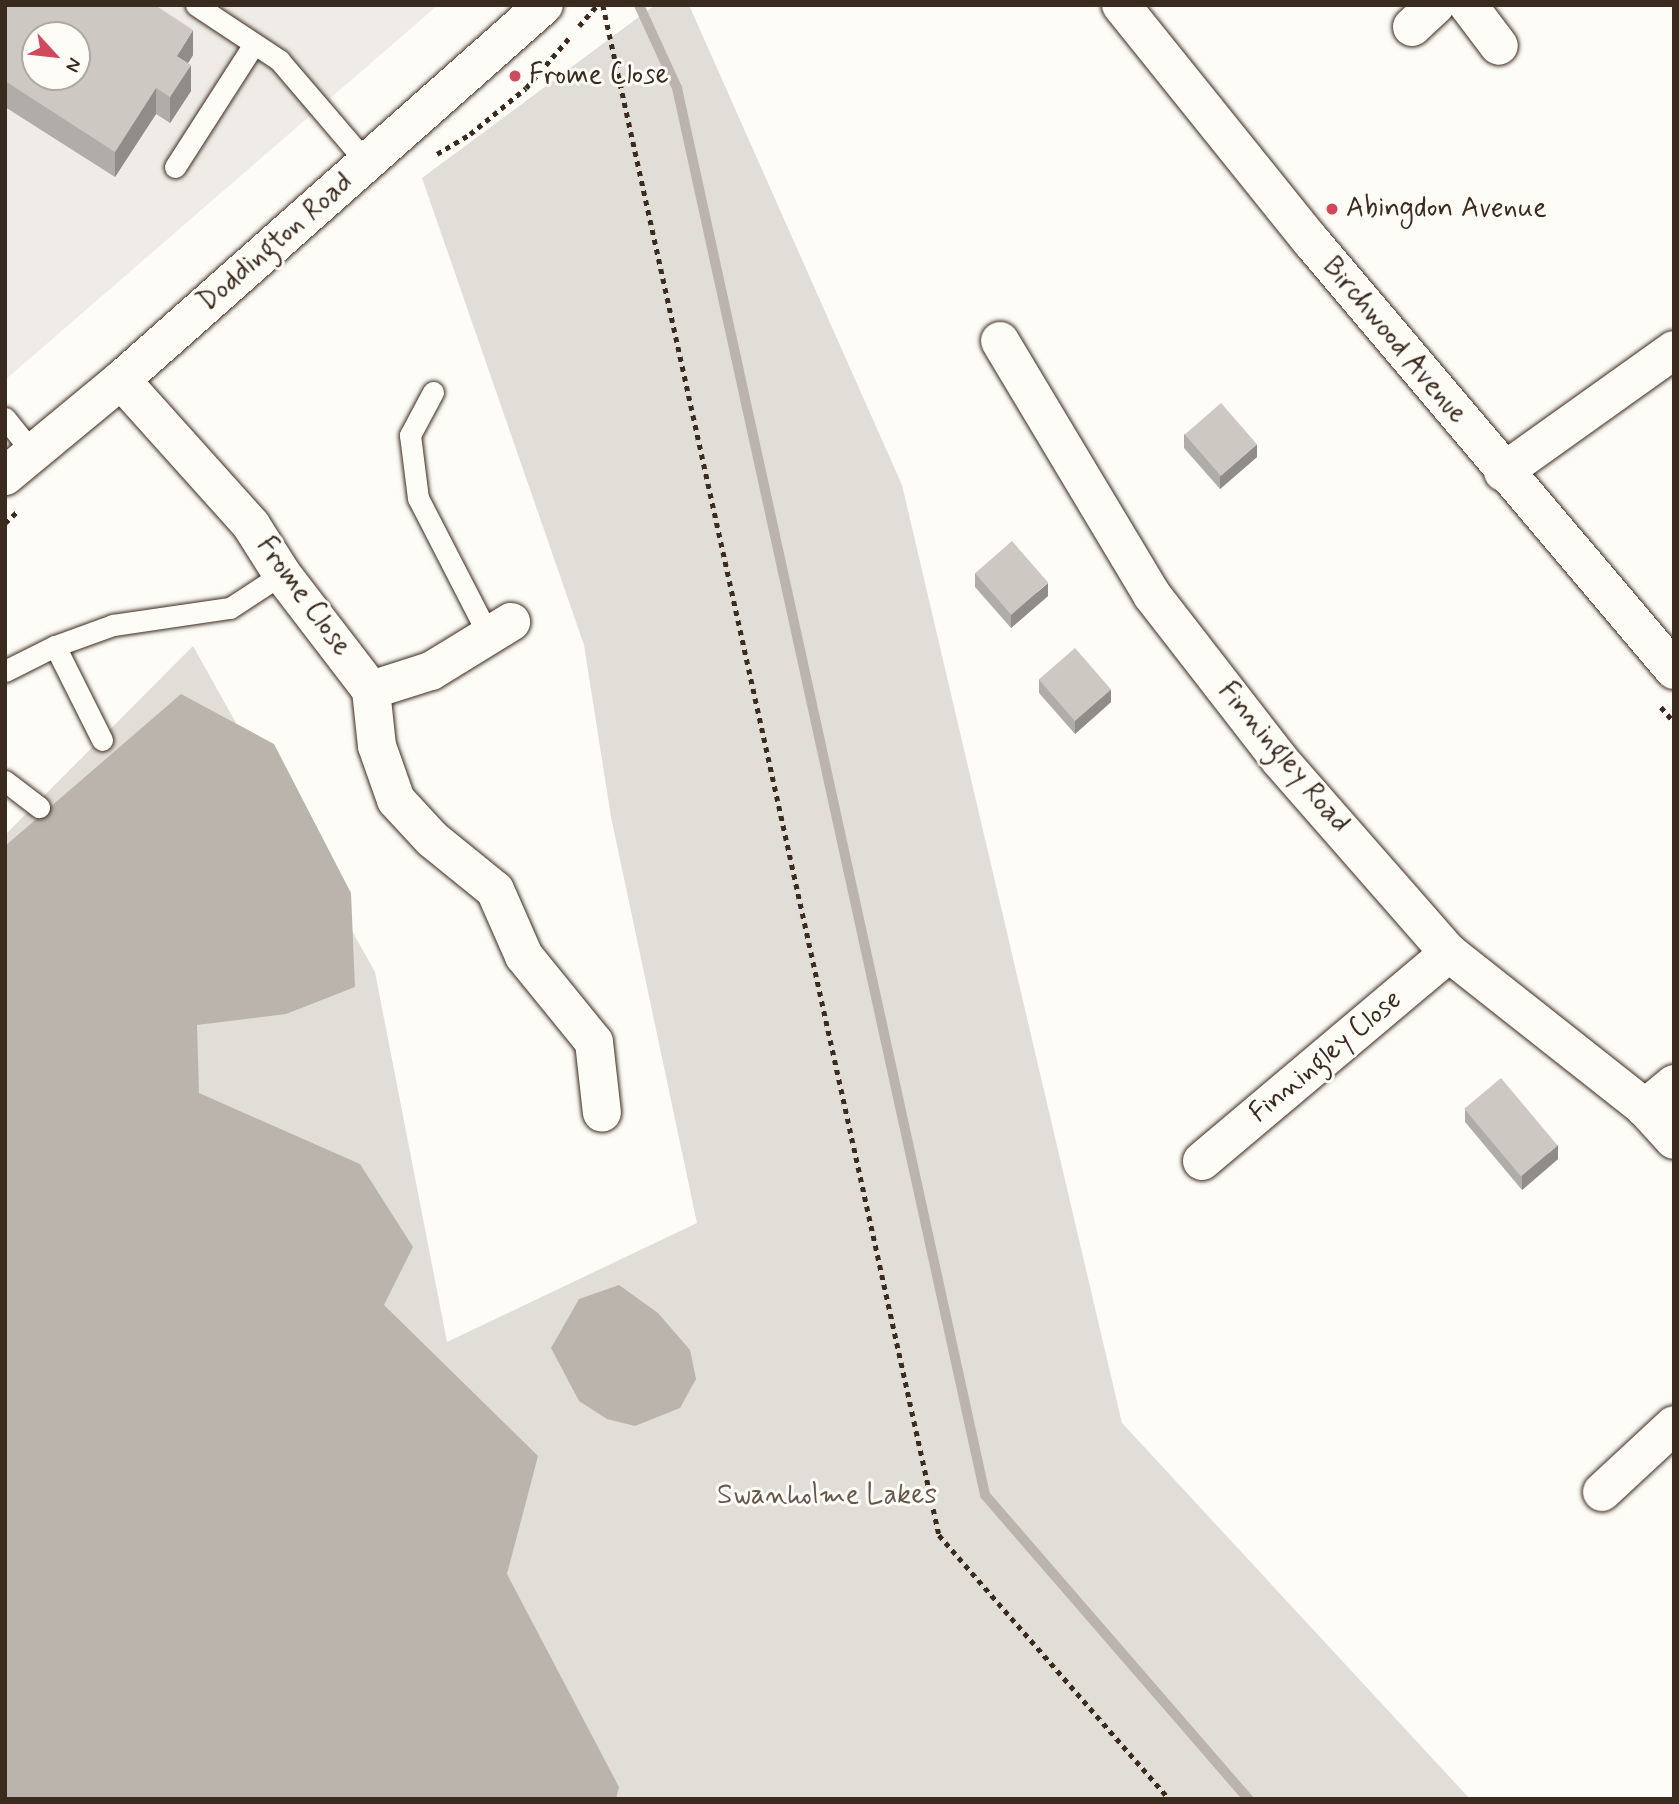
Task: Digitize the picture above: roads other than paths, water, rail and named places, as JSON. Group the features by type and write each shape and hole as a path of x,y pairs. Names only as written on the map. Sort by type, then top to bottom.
{"street":[{"name":"Doddington Road","path":"19,464 121,380 544,5"},
{"name":"Birchwood Avenue","path":"1121,5 1503,472 1674,670"},
{"path":"1468,5 1499,46"},
{"name":"Finningley Road","path":"1000,341 1152,595 1279,759 1449,953 1645,1108 1674,1140"},
{"path":"1503,472 1674,350"},
{"name":"Frome Close","path":"121,380 251,525 282,574 371,690"},
{"path":"500,629 431,671 371,690 377,746 396,800 432,839 495,890 524,956 594,1042 601,1113"},
{"name":"Finningley Close","path":"1202,1161 1449,953"},
{"path":"1645,1108 1674,1084"},
{"path":"1602,1492 1674,1425"}],"lane":[{"path":"196,5 279,60 367,163"},
{"path":"175,167 254,44"},
{"path":"433,392 410,435 418,498 500,629"},
{"path":"5,418 19,464"},
{"path":"5,671 55,646 113,625 230,608 282,574"},
{"path":"55,646 102,740"},
{"path":"5,781 39,807"}],"waterway":[{"path":"639,5 677,88 985,1495 1248,1799"}],"place":[{"name":"Frome Close","path":"515,76"},
{"name":"Abingdon Avenue","path":"1332,209"}],"park label":[{"name":"Swanholme Lakes","path":"827,1496"}]}
